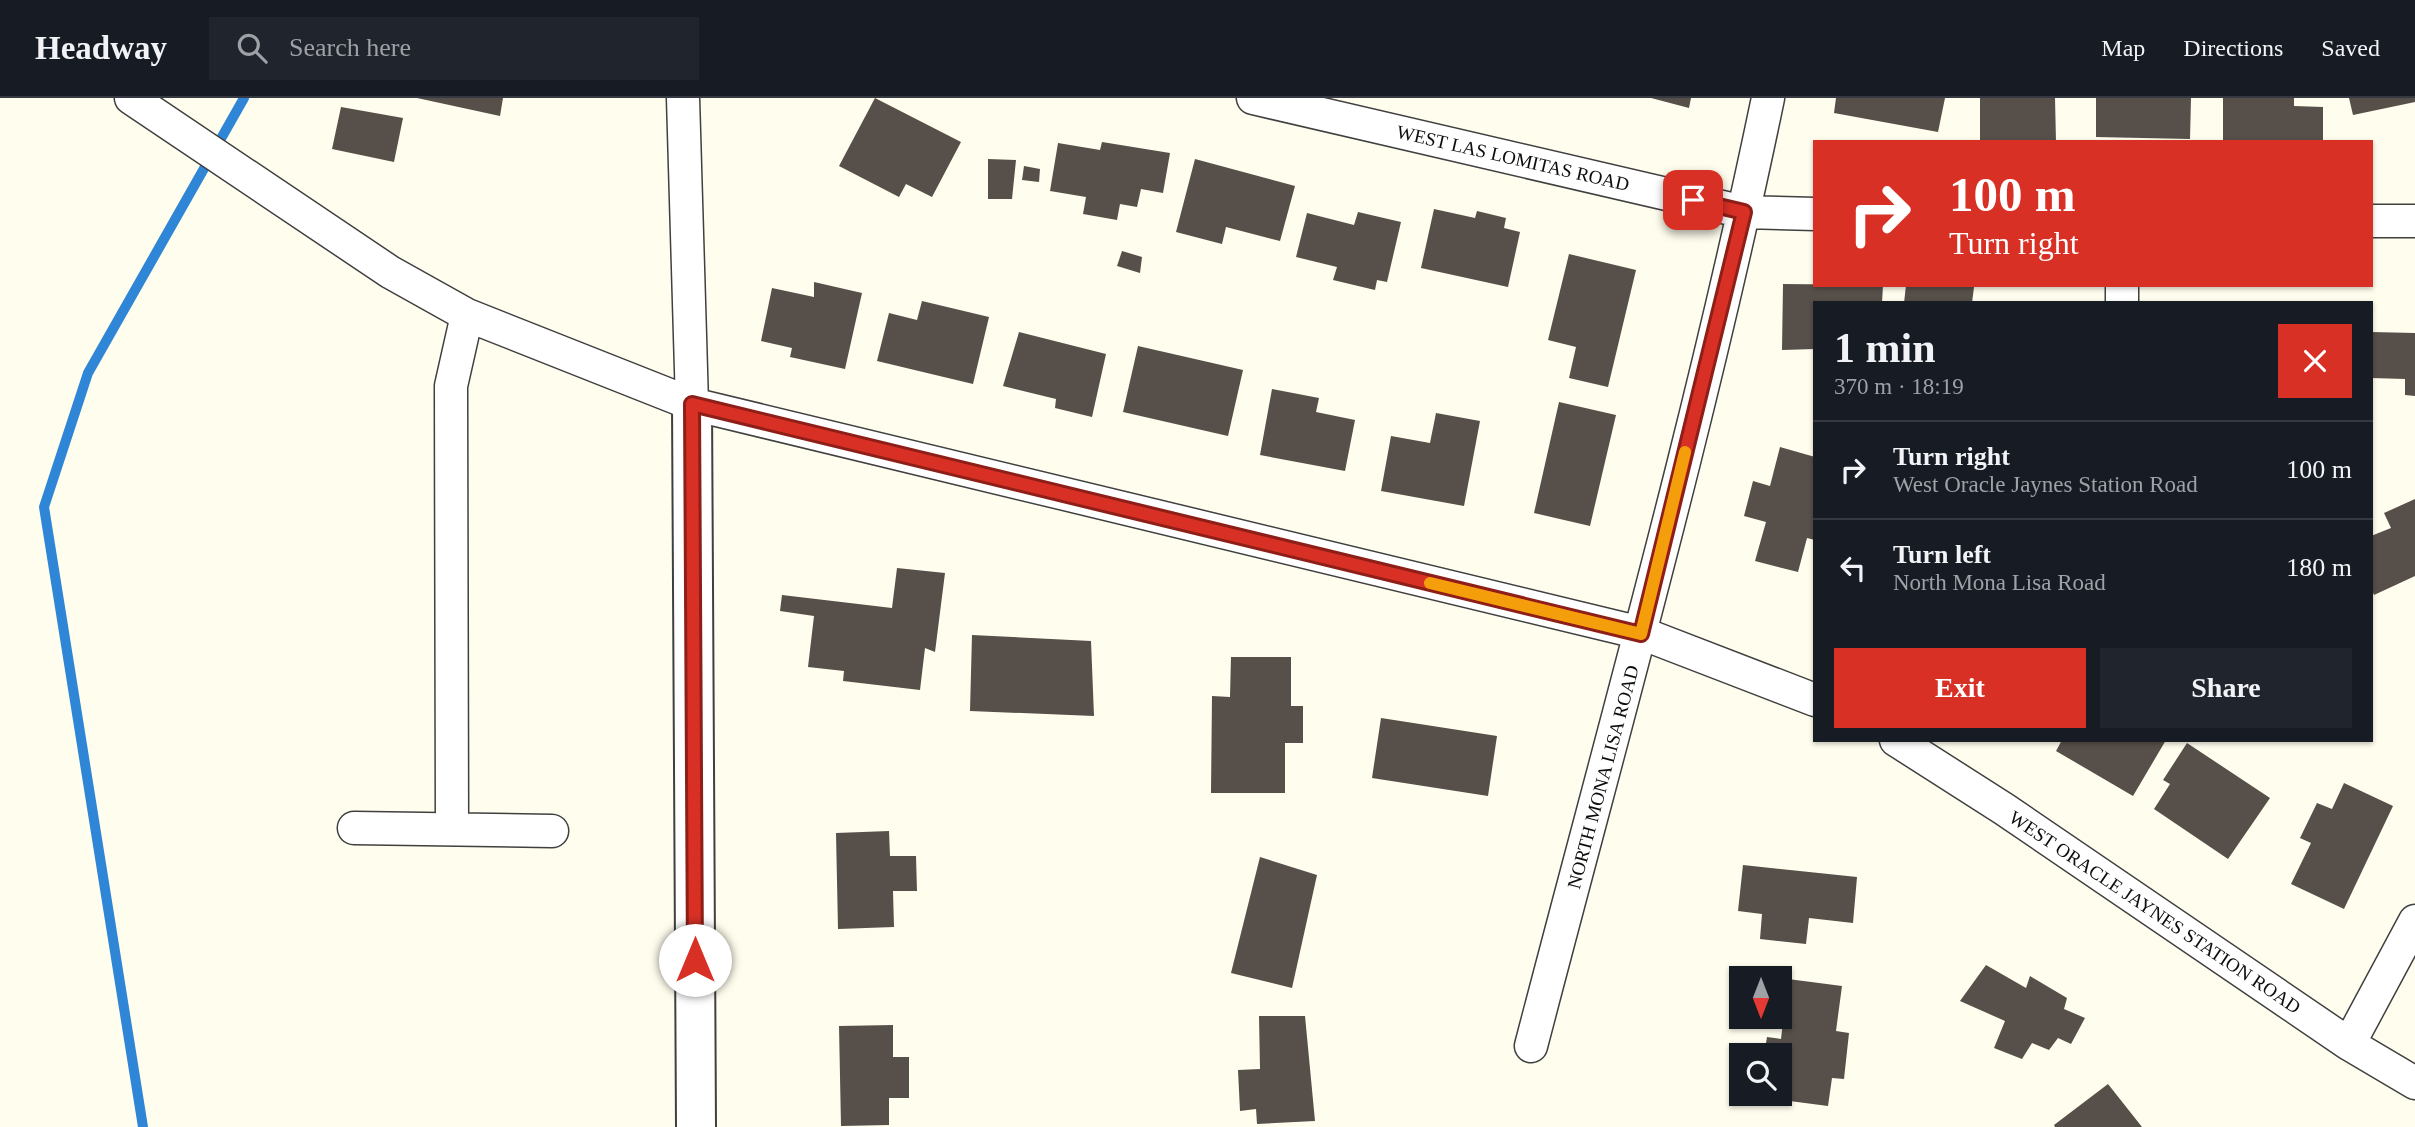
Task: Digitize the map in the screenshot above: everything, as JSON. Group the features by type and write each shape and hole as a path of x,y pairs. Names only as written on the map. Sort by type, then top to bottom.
{"street":[{"path":"131,98 390,272 467,315 692,404 1641,634 1813,699"},
{"path":"682,98 692,404 696,1127"},
{"name":"WEST LAS LOMITAS ROAD","path":"1253,98 1744,212 1813,214"},
{"name":"NORTH MONA LISA ROAD","path":"1531,1046 1641,634 1744,212 1768,98"},
{"path":"2373,221 2415,221"},
{"path":"452,829 451,386 467,315"},
{"name":"WEST ORACLE JAYNES STATION ROAD","path":"1899,742 2004,809 2349,1044 2415,1083"},
{"path":"354,828 552,831"},
{"path":"2349,1044 2415,921"}],"building":[{"path":"417,98 503,98 500,116"},
{"path":"875,98 961,142 932,197 906,184 899,197 839,166"},
{"path":"1651,98 1691,98 1689,108"},
{"path":"1836,98 1945,98 1938,132 1834,113"},
{"path":"1980,98 2055,98 2056,140 1980,140"},
{"path":"2096,98 2191,98 2190,139 2096,137"},
{"path":"2223,98 2294,98 2294,106 2323,107 2323,140 2223,140"},
{"path":"2349,98 2415,98 2415,102 2353,115"},
{"path":"341,107 403,118 394,162 332,149"},
{"path":"1102,142 1170,153 1163,193 1141,189 1137,207 1120,204 1117,220 1083,214 1086,197 1050,191 1058,143 1100,150"},
{"path":"988,159 1016,160 1012,199 988,199"},
{"path":"1195,159 1295,186 1280,241 1226,227 1222,244 1176,232"},
{"path":"1024,166 1040,169 1039,182 1022,180"},
{"path":"1434,209 1475,218 1477,211 1506,218 1504,228 1520,232 1508,287 1421,268"},
{"path":"1358,212 1401,222 1387,282 1377,280 1375,290 1333,280 1337,267 1296,257 1307,213 1354,225"},
{"path":"1122,251 1142,257 1140,273 1117,266"},
{"path":"1569,254 1636,270 1608,387 1569,378 1576,347 1548,340"},
{"path":"814,282 862,293 845,369 790,357 792,348 761,341 772,288 814,297"},
{"path":"1783,284 1883,287 1882,301 1813,301 1813,349 1782,350"},
{"path":"1906,287 1974,287 1972,301 1904,301"},
{"path":"922,301 989,317 973,384 877,361 889,313 917,320"},
{"path":"1019,332 1106,354 1092,417 1055,408 1056,399 1003,386"},
{"path":"2373,332 2415,333 2415,396 2405,395 2405,379 2373,378"},
{"path":"1138,346 1243,370 1228,436 1123,412"},
{"path":"1272,389 1319,398 1316,412 1355,420 1345,471 1260,455"},
{"path":"1559,402 1616,415 1590,526 1534,513"},
{"path":"1436,413 1480,421 1464,506 1381,491 1391,436 1430,443"},
{"path":"1780,447 1813,456 1813,540 1807,538 1798,572 1755,561 1766,522 1744,516 1753,481 1770,486"},
{"path":"2415,499 2415,576 2374,595 2373,535 2391,528 2384,513"},
{"path":"897,568 945,573 935,652 925,648 920,690 843,681 844,671 808,667 814,616 780,611 782,595 892,608"},
{"path":"972,635 1091,641 1094,716 970,711"},
{"path":"1231,657 1291,657 1291,706 1303,706 1303,743 1285,743 1285,793 1211,793 1212,696 1230,697"},
{"path":"1381,718 1497,736 1488,796 1372,778"},
{"path":"2061,742 2165,742 2133,796 2056,751"},
{"path":"2187,743 2270,798 2228,859 2154,809 2170,784 2163,780"},
{"path":"2344,783 2393,806 2344,909 2291,884 2311,843 2300,838 2317,803 2332,809"},
{"path":"889,831 890,856 916,856 917,891 893,891 894,927 838,929 836,833"},
{"path":"1260,857 1317,875 1292,988 1231,973"},
{"path":"1743,865 1857,877 1853,923 1809,918 1806,944 1760,939 1762,914 1738,911"},
{"path":"1986,965 2026,988 2030,976 2067,998 2064,1009 2085,1018 2071,1044 2058,1038 2049,1050 2032,1043 2022,1059 1994,1048 2005,1021 1960,1001"},
{"path":"1792,980 1842,986 1836,1031 1849,1033 1844,1079 1832,1078 1828,1106 1792,1101 1792,1043 1766,1043 1767,1037 1781,1039 1782,1029 1792,1029"},
{"path":"1259,1016 1305,1016 1315,1121 1257,1124 1256,1109 1240,1111 1238,1070 1260,1069"},
{"path":"893,1025 893,1057 909,1057 909,1098 889,1098 889,1125 841,1126 839,1026"},
{"path":"2108,1084 2142,1127 2055,1127 2054,1125"}],"waterway":[{"path":"143,1127 44,507 88,373 244,98"}],"slow traffic":[{"path":"1430,583 1641,634 1685,452"}],"route":[{"path":"695,960 692,404 1641,634 1744,212 1693,200"}]}
